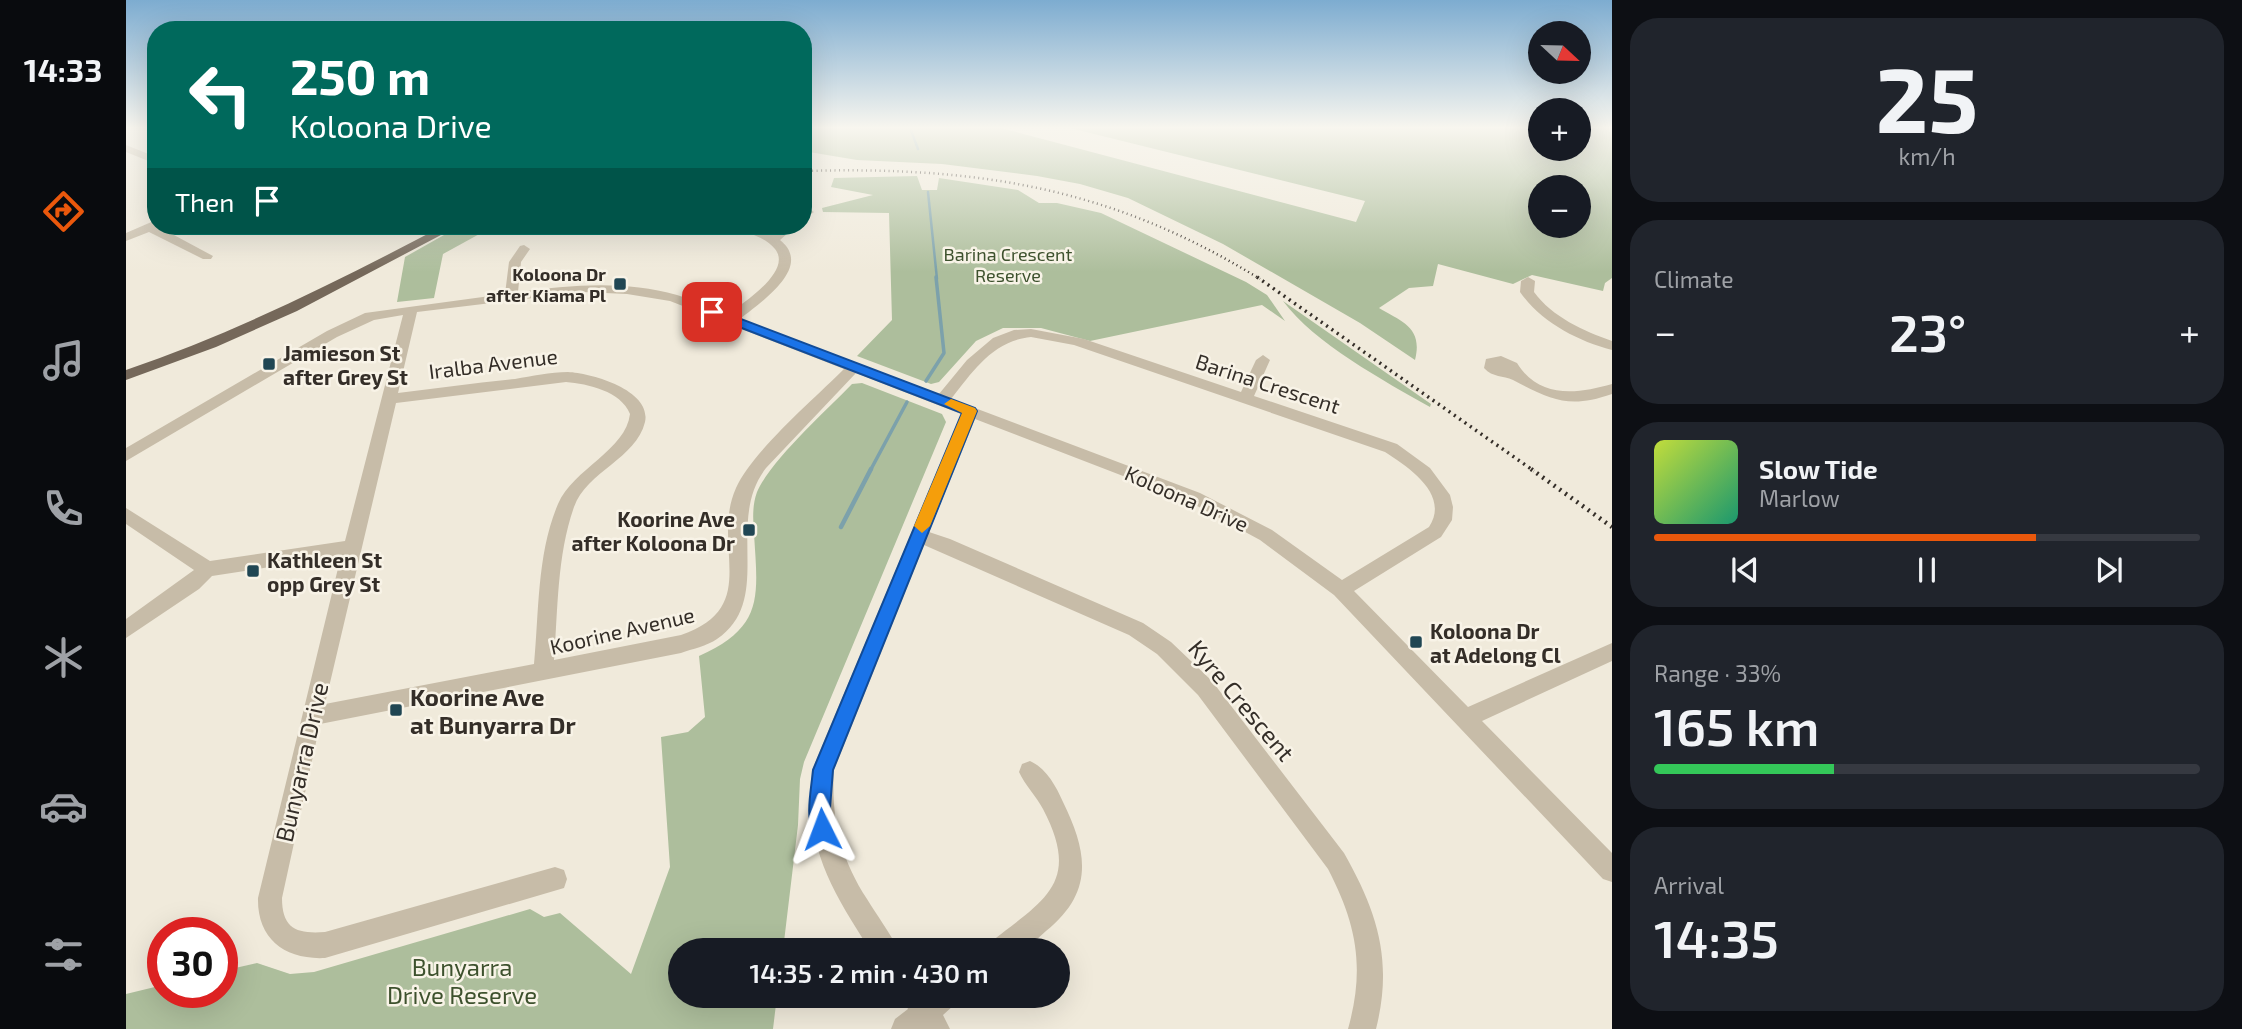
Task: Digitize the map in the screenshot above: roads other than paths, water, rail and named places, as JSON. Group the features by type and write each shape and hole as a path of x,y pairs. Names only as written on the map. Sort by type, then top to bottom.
{"main road":[{"path":"126,368 263,316 421,235"},
{"path":"126,374 205,347 281,315 435,235"}],"street":[{"path":"126,237 147,228"},
{"path":"168,235 207,256"},
{"path":"731,319 782,275 785,256 774,238 766,235"},
{"path":"774,238 778,235"},
{"path":"511,296 515,262 524,249"},
{"path":"1528,281 1527,292 1540,307 1580,333 1612,346"},
{"name":"Koloona Drive","path":"126,455 350,324 370,316 583,288 628,290 673,298 1212,505 1266,535 1341,590 1612,870"},
{"name":"Bunyarra Drive","path":"411,309 311,716 269,908 274,926 285,939 305,946 325,945 555,879"},
{"name":"Barina Crescent","path":"942,400 992,342 1014,334 1038,332 1079,342 1391,448 1415,463 1437,487 1444,512 1441,526 1341,590"},
{"path":"1246,398 1263,360"},
{"name":"Koorine Avenue","path":"311,716 693,642 720,625 733,609 740,590 739,505 744,489 760,464 854,367"},
{"path":"1513,374 1541,391 1561,398 1585,399 1612,389"},
{"name":"Iralba Avenue","path":"389,399 566,377 597,383 622,394 635,408 638,421 632,434 580,482 561,515 543,671"},
{"path":"877,938 845,888 827,848 822,829 820,790 823,770 970,411"},
{"path":"126,515 207,569"},
{"name":"Kyre Crescent","path":"918,536 944,544 1136,629 1187,668 1336,861 1351,886 1369,939 1373,967 1372,993 1362,1029"},
{"path":"126,631 192,584 207,569 352,547"},
{"path":"1466,718 1612,652"},
{"path":"1016,938 1056,905 1072,877 1070,848 1050,794 1030,772"}],"waterway":[{"path":"928,192 937,279"},
{"path":"926,381 944,353 936,277"},
{"path":"870,471 907,402"},
{"path":"841,527 871,469"}],"railway":[{"path":"955,176 1040,189 1096,203 1150,223 1205,248 1259,279"},
{"path":"1259,279 1534,471"},
{"path":"1531,469 1612,527"}],"place":[{"name":"Koloona Dr after Kiama Pl","path":"620,284"},
{"name":"Jamieson St after Grey St","path":"269,364"},
{"name":"Koorine Ave after Koloona Dr","path":"749,530"},
{"name":"Kathleen St opp Grey St","path":"253,571"},
{"name":"Koloona Dr at Adelong Cl","path":"1416,642"},
{"name":"Koorine Ave at Bunyarra Dr","path":"396,710"}],"park label":[{"name":"Barina Crescent Reserve","path":"1008,264"},
{"name":"Bunyarra Drive Reserve","path":"462,980"}]}
